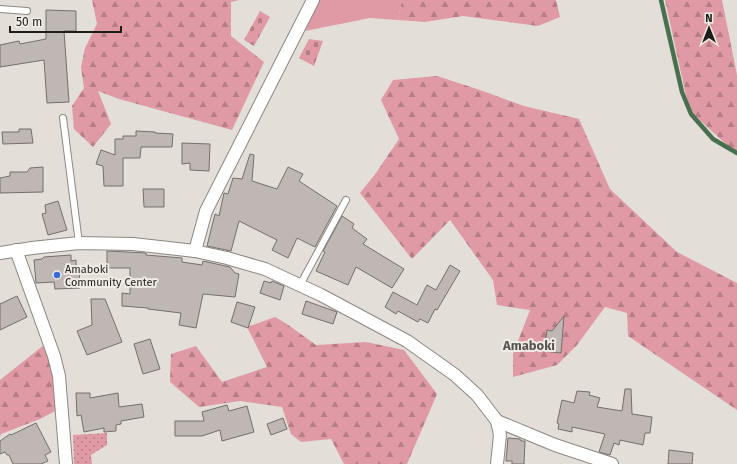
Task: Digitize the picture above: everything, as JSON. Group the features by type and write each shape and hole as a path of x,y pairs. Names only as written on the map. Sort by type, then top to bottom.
{"street":[{"path":"195,251 206,212 313,0"},
{"path":"0,253 79,243 133,244 195,251 265,269 370,320 407,341 455,375 477,396 497,421 500,435 497,464"},
{"path":"16,250 54,356 59,376 66,464"},
{"path":"497,421 555,445 612,464"}],"lane":[{"path":"0,9 27,12"},
{"path":"63,118 79,243"},
{"path":"300,285 346,200"}],"green space":[{"path":"92,0 239,0 231,2 231,36 264,62 232,130 119,99 98,91 111,124 93,147 74,129 72,106 84,88 81,67 85,48 97,24"},
{"path":"320,0 402,0 398,20 370,18 305,31"},
{"path":"402,0 556,0 560,17 538,26 463,16 425,22 398,20"},
{"path":"665,0 722,0 737,75 737,154 694,115 687,100"},
{"path":"260,11 270,17 254,46 244,40"},
{"path":"309,39 323,41 314,66 299,58"},
{"path":"437,76 524,106 579,119 610,189 677,252 737,283 737,410 628,336 627,313 605,307 577,345 557,365 513,377 513,354 530,310 497,305 493,280 450,220 412,259 360,193 376,173 399,139 381,100 393,80"},
{"path":"275,317 316,345 366,342 404,350 437,394 407,464 344,464 331,439 301,442 291,434 282,407 240,401 199,407 170,382 171,354 196,346 222,382 267,367 247,327"},
{"path":"44,345 54,378 57,410 40,419 1,434 0,437 0,380"},
{"path":"107,433 107,445 91,455 92,464 74,464 73,435"}],"building":[{"path":"46,10 76,11 76,31 64,31 69,102 47,103 44,60 0,67 0,45 19,41 20,44 46,39"},
{"path":"19,129 31,129 33,143 3,144 2,132 19,132"},
{"path":"136,131 173,134 172,147 141,147 140,158 123,158 123,186 104,186 103,166 96,164 101,150 115,155 115,139 123,139 123,136 136,136"},
{"path":"182,143 210,144 209,171 190,170 190,163 182,164"},
{"path":"250,154 254,155 252,181 277,189 288,167 303,174 299,181 337,206 315,247 297,238 288,258 272,250 277,240 239,221 231,251 207,246 215,214 219,216 224,193 228,194 233,178 242,179"},
{"path":"43,167 43,192 0,193 0,178 10,176 10,172 27,172 30,168"},
{"path":"143,189 164,189 164,207 144,207"},
{"path":"58,201 67,230 48,235 42,214 46,213 45,205"},
{"path":"342,216 354,224 352,228 367,239 363,244 404,269 392,288 356,267 348,285 316,271 325,252 323,251"},
{"path":"107,251 146,253 146,255 182,258 182,262 202,265 203,261 230,267 235,273 239,274 235,297 203,294 196,328 179,325 181,313 122,306 122,293 130,294 130,268 107,268"},
{"name":"Amaboki Community Center","path":"71,255 71,261 76,260 76,268 79,268 80,288 55,289 54,282 36,283 34,260 42,259 44,257"},
{"path":"450,265 460,271 437,310 435,309 428,323 420,319 418,322 398,311 396,314 385,307 393,292 417,305 427,285 436,290"},
{"path":"264,281 271,283 272,281 284,286 280,300 260,293"},
{"path":"17,296 27,317 0,330 0,304"},
{"path":"91,299 105,299 122,342 87,355 77,331 92,325"},
{"path":"306,301 337,312 333,324 302,314"},
{"path":"237,302 255,307 248,328 231,322"},
{"path":"564,316 561,353 544,351 547,330 552,331"},
{"path":"150,339 160,369 143,374 134,344"},
{"path":"625,389 631,389 632,414 652,417 650,433 645,433 643,445 620,440 619,445 614,443 610,455 599,452 605,434 572,427 572,432 558,429 559,424 557,423 562,400 574,403 577,391 590,392 589,395 600,398 597,407 622,411"},
{"path":"76,393 90,393 90,398 118,393 119,407 142,404 144,417 121,421 121,424 116,425 116,431 104,432 104,428 84,432 81,415 77,416"},
{"path":"227,405 229,411 247,406 254,432 222,441 220,430 202,436 175,436 175,421 204,421 202,412"},
{"path":"283,418 287,429 271,435 267,424"},
{"path":"36,423 51,452 45,455 48,461 41,464 13,464 9,455 5,452 0,454 0,441 10,434 11,435"},
{"path":"508,438 525,441 524,464 512,464 512,461 506,461"},
{"path":"669,450 693,453 692,464 668,464"}],"waterway":[{"path":"661,0 682,92 691,114 713,139 737,153"}],"place":[{"name":"Amaboki Community Center","path":"57,275"}],"district":[{"name":"Amaboki","path":"529,345"}]}
